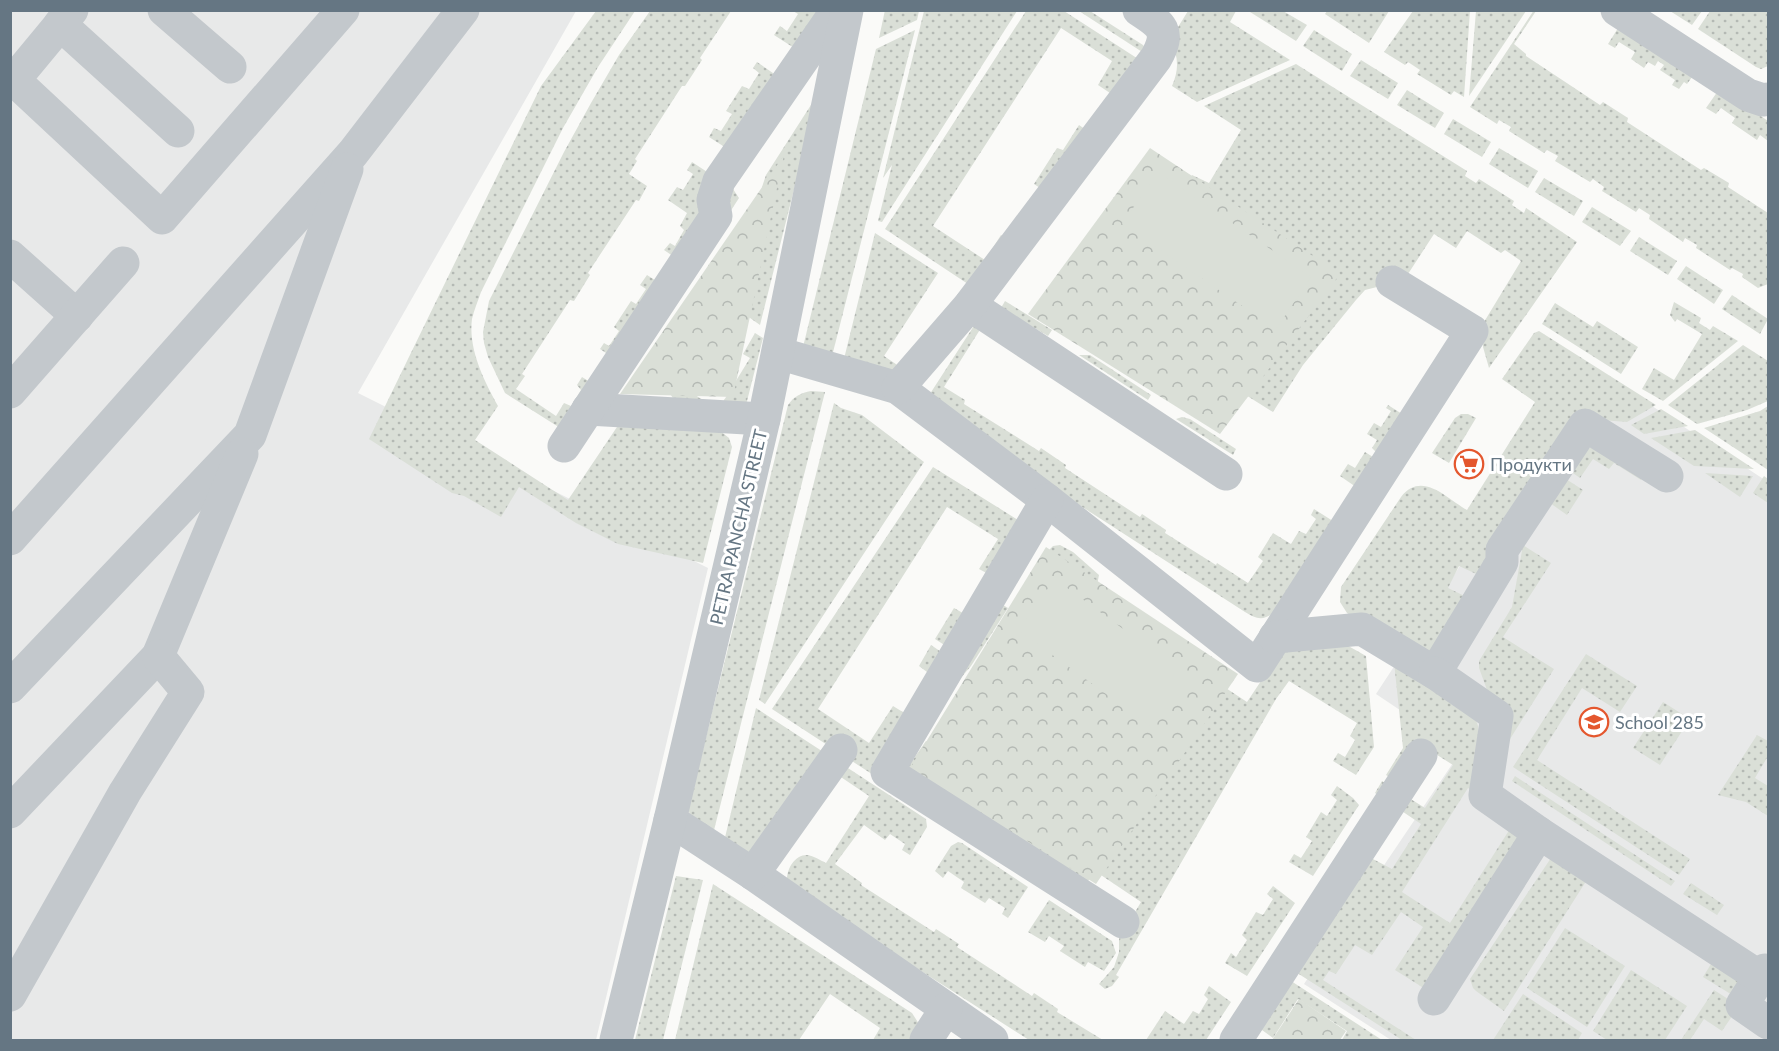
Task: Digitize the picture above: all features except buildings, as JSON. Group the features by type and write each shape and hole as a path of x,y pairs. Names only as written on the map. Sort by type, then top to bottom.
{"street":[{"path":"164,10 230,67"},
{"path":"178,131 66,17 14,80 162,218 342,10"},
{"path":"10,539 353,153 463,10"},
{"path":"564,446 716,216 713,200 719,181 837,10"},
{"name":"PETRA PANCHA STREET","path":"616,1041 764,419 847,10"},
{"path":"898,388 970,304 1156,58 1163,45 1163,32 1155,21 1138,10"},
{"path":"1617,10 1749,95 1763,100 1768,99"},
{"path":"10,812 158,656 250,435 353,153"},
{"path":"10,256 76,316"},
{"path":"16,374 76,316 123,263"},
{"path":"778,353 898,388 1047,500 1257,666 1472,332 1392,282"},
{"path":"970,304 1226,474"},
{"path":"588,409 764,419"},
{"path":"1435,673 1503,562 1502,550 1585,425 1667,476"},
{"path":"10,687 250,435"},
{"path":"1047,500 887,772 1123,922"},
{"path":"1275,637 1362,629 1435,673 1497,716 1485,795 1539,833 1764,974 1742,1005 1768,1023"},
{"path":"10,995 125,792 188,692 158,656"},
{"path":"753,874 841,750"},
{"path":"1236,1041 1421,755"},
{"path":"670,820 753,874 992,1041"},
{"path":"1434,999 1539,833"},
{"path":"926,1041 946,1009"}],"shaded area":[{"path":"10,11 576,11 358,393 708,568 596,1040 11,1040"},
{"name":"School 285","path":"1591,366 1768,482 1768,1040 1391,1040 1304,984 1461,751 1376,694"}],"green space":[{"path":"885,10 919,11 917,20 879,38"},
{"path":"1327,10 1389,11 1369,43 1325,14"},
{"path":"1534,10 1536,11 1514,44 1526,56 1600,105 1603,102 1628,118 1627,122 1701,170 1704,168 1729,183 1728,187 1768,213 1768,284 1758,288 1742,277 1743,274 1732,268 1730,270 1696,248 1697,245 1685,238 1683,242 1649,219 1650,215 1639,208 1636,212 1602,191 1604,187 1593,179 1590,182 1555,161 1558,156 1547,150 1544,153 1509,131 1511,127 1499,120 1497,124 1470,107"},
{"path":"596,11 635,11 598,67 563,128 481,292 472,319 472,342 483,375 498,406 475,440 568,500 623,418 719,430 729,438 732,447 703,563 618,544 576,523 519,487 501,517 464,496 452,493 369,439 541,86"},
{"path":"650,11 731,11 700,58 702,60 685,86 682,86 635,159 637,161 629,174 647,186 639,201 636,200 588,273 590,275 574,301 570,300 522,374 525,376 516,389 556,416 564,403 571,406 581,390 577,385 582,377 611,395 576,438 505,393 488,357 483,332 489,301 564,152 619,55"},
{"path":"793,11 826,11 805,55 774,35 780,26 787,31 798,14"},
{"path":"924,11 1017,11 882,222 878,221 892,165 883,178"},
{"path":"1026,11 1064,11 1146,64 1110,93 1098,85 1112,61 1061,28 933,226 985,260 1001,235 1007,238 974,288 885,229"},
{"path":"1079,11 1090,11 1143,45 1153,59"},
{"path":"1188,11 1236,11 1230,22 1290,60 1197,102 1172,86 1177,63 1170,40"},
{"path":"1251,11 1283,11 1307,25 1296,41"},
{"path":"1413,11 1470,11 1464,97 1454,91 1451,95 1417,74 1420,70 1408,62 1405,65 1384,52"},
{"path":"1476,11 1526,11 1469,96"},
{"path":"1670,11 1702,11 1692,25"},
{"path":"1710,11 1768,11 1768,66 1761,69 1756,67 1698,29"},
{"path":"1620,25 1695,73 1687,84 1684,82 1679,89 1672,85 1675,80 1660,70 1664,65 1658,61 1655,66 1648,62 1644,68 1631,59 1635,52 1619,42 1615,48 1608,44"},
{"path":"915,30 829,368 802,351 876,49"},
{"path":"1314,30 1352,54 1342,71 1303,46"},
{"path":"1361,60 1398,83 1388,99 1350,76"},
{"path":"757,62 786,82 734,153 709,137 714,128 721,131 732,114 726,111 742,86 749,89 759,73 753,68"},
{"path":"1296,64 1467,171 1465,176 1476,183 1479,179 1514,201 1512,205 1524,213 1526,208 1577,242 1489,368 1483,347 1484,322 1521,261 1505,250 1501,253 1467,231 1456,248 1434,234 1408,274 1381,286 1365,290 1303,365 1273,412 1241,392 1189,181 1192,175 1209,183 1241,130 1204,106"},
{"path":"1720,88 1768,121 1768,141 1760,135 1757,140 1732,123 1735,118 1721,108 1716,114 1706,108"},
{"path":"1407,90 1444,113 1435,128 1397,105"},
{"path":"818,94 760,325 716,294 759,221 762,187 766,175"},
{"path":"1453,119 1491,142 1482,157 1444,134"},
{"path":"1079,125 1099,139 1049,194 1034,184 1057,148 1063,150"},
{"path":"1150,148 1340,274 1220,434 1028,314"},
{"path":"1499,148 1538,171 1528,188 1489,164"},
{"path":"784,155 733,397 620,394"},
{"path":"692,162 733,189 739,198 694,268 664,250 670,243 675,246 684,230 680,226 687,213 668,200 677,187 683,190 693,174 687,170"},
{"path":"1158,172 1311,277 1276,329 1122,224"},
{"path":"1544,178 1583,201 1574,216 1535,192"},
{"path":"1592,207 1631,231 1620,246 1582,222"},
{"path":"875,233 938,273 884,356 909,373 841,371"},
{"path":"1639,237 1677,261 1668,275 1630,251"},
{"path":"1686,266 1723,290 1714,304 1677,279"},
{"path":"647,275 675,293 627,367 600,349 604,343 609,346 619,331 614,327 631,301 636,304 646,289 640,285"},
{"path":"1732,295 1768,319 1760,334 1722,309"},
{"path":"1005,301 1052,330 1048,336 1001,308"},
{"path":"1674,302 1701,318 1699,323 1710,330 1713,326 1738,341 1663,401 1642,389 1654,368 1674,380 1702,334 1677,319 1675,322 1670,315"},
{"path":"1555,303 1593,327 1597,321 1638,347 1621,374 1542,324"},
{"path":"979,318 986,320 944,387 965,400 964,404 1039,451 1041,448 1066,465 1065,468 1140,517 1142,514 1166,530 1165,533 1216,565 1217,563 1248,583 1263,561 1258,557 1273,533 1291,544 1299,531 1306,534 1316,519 1311,515 1314,509 1336,523 1273,613 1263,618 1256,618 1249,614 929,408 926,400"},
{"path":"1539,331 1656,405 1627,422 1601,420 1485,578 1459,566 1448,588 1475,601 1450,648 1414,656 1347,613 1340,602 1341,587 1401,497 1409,489 1426,486 1467,510 1535,402 1502,379 1534,333"},
{"path":"755,333 763,338 746,405 731,413 713,416 694,413 673,399 665,375 718,410 750,358 743,354"},
{"path":"1743,345 1768,361 1768,401 1747,410 1697,424 1668,405"},
{"path":"1079,355 1090,355 1151,395 1148,400"},
{"path":"811,391 825,392 711,842 693,821 688,810 788,405 798,395"},
{"path":"834,403 841,408 862,415 924,462 765,704 759,700"},
{"path":"1388,405 1410,419 1356,487 1340,476 1348,464 1355,468 1365,452 1373,457 1376,452 1372,448 1377,440 1367,434 1374,423 1381,427 1391,411 1386,408"},
{"path":"1768,406 1768,470 1704,428 1760,411"},
{"path":"1661,409 1688,426 1644,434 1631,425"},
{"path":"1461,414 1468,414 1476,418 1449,463 1432,453 1455,418"},
{"path":"1182,417 1190,419 1236,449 1233,455 1176,419"},
{"path":"1695,430 1754,469 1694,466 1651,438"},
{"path":"1591,447 1643,475 1641,480 1614,463 1609,469 1593,459 1580,478 1570,471"},
{"path":"933,467 1031,528 1003,582 979,569 998,539 947,507 818,709 869,743 893,706 919,722 881,780 772,709"},
{"path":"1705,473 1753,476 1740,497"},
{"path":"1764,476 1768,479 1768,503 1753,493"},
{"path":"1566,479 1583,490 1567,515 1550,503"},
{"path":"1060,545 1073,552 1099,575 1094,601 1247,702 1289,639 1322,631 1366,656 1374,747 1356,775 1333,761 1338,753 1345,757 1355,740 1350,736 1357,723 1289,681 1276,699 1116,975 1119,977 1112,986 1105,989 1099,984 1114,967 1119,952 1119,939 1141,902 1095,871 1086,884 907,768 926,741 951,757 1048,551 1053,546"},
{"path":"1523,545 1551,563 1503,637 1554,669 1500,755 1479,661 1512,607"},
{"path":"1046,547 1238,674 1096,884 910,768"},
{"path":"1055,579 1190,678 1153,728 1018,630"},
{"path":"1003,605 1008,608 971,666 959,680"},
{"path":"954,608 968,616 960,655 935,639"},
{"path":"931,645 956,662 935,678 919,666"},
{"path":"1586,654 1637,686 1620,712 1582,688 1537,760 1690,859 1679,875 1513,767"},
{"path":"1394,662 1474,715 1478,726 1483,784 1510,813 1468,788 1402,892 1450,923 1522,810 1533,843 1432,987 1422,987 1395,970 1423,927 1401,912 1372,955 1355,945 1336,974 1329,971 1323,980 1416,1040 1402,1040 1291,969 1371,858 1392,869 1421,824 1375,793 1382,781 1425,808 1453,765 1423,746 1400,784 1386,775 1403,748"},
{"path":"1663,702 1690,719 1660,765 1633,748"},
{"path":"756,708 926,819 927,827 910,855 902,850 905,844 890,834 885,840 864,825 835,864 862,883 861,885 934,932 936,929 959,944 957,947 1032,996 1034,993 1058,1009 1057,1012 1103,1040 1029,1040 788,886 788,871 797,858 807,855 826,863 869,796 823,765 769,854 722,850"},
{"path":"1757,735 1768,741 1768,756 1755,778 1768,786 1768,816 1746,802 1718,795"},
{"path":"1515,776 1675,881 1671,886 1512,781"},
{"path":"1337,786 1359,805 1313,876 1289,862 1294,854 1301,858 1312,841 1306,837 1321,812 1327,816 1337,800 1331,795"},
{"path":"958,842 1028,887 1008,918 1002,914 1005,908 989,898 985,903 961,888 964,882 948,871 943,878 935,871 951,846"},
{"path":"1555,852 1590,875 1504,1011 1476,991 1470,979"},
{"path":"676,876 703,880 663,1040 635,1040"},
{"path":"1691,883 1724,905 1717,915 1683,894"},
{"path":"713,884 912,1013 919,1024 917,1040 873,1040 880,1028 830,994 799,1040 675,1040"},
{"path":"1273,886 1295,903 1247,976 1225,963 1231,953 1236,957 1247,940 1242,935 1256,912 1263,915 1273,899 1267,894"},
{"path":"1049,900 1112,941 1116,953 1104,971 1088,962 1085,967 1060,951 1064,946 1049,936 1045,942 1028,932"},
{"path":"1565,928 1625,966 1587,1027 1527,988"},
{"path":"1719,951 1765,964 1742,1001 1703,977"},
{"path":"1631,970 1687,1006 1665,1040 1607,1040 1593,1031"},
{"path":"1288,979 1382,1040 1342,1040 1347,1031 1298,999 1273,1038 1255,1025"},
{"path":"1209,986 1231,1002 1206,1040 1146,1040 1165,1011 1184,1024 1193,1011 1199,1014 1208,999 1204,995"},
{"path":"1714,990 1739,1006 1722,1031 1704,1019 1690,1040 1681,1040"},
{"path":"1523,994 1582,1033 1578,1040 1493,1040"},
{"path":"1299,999 1346,1031 1340,1040 1272,1040"}],"place":[{"name":"Продукти","path":"1469,464"},
{"name":"School 285","path":"1594,722"}]}
